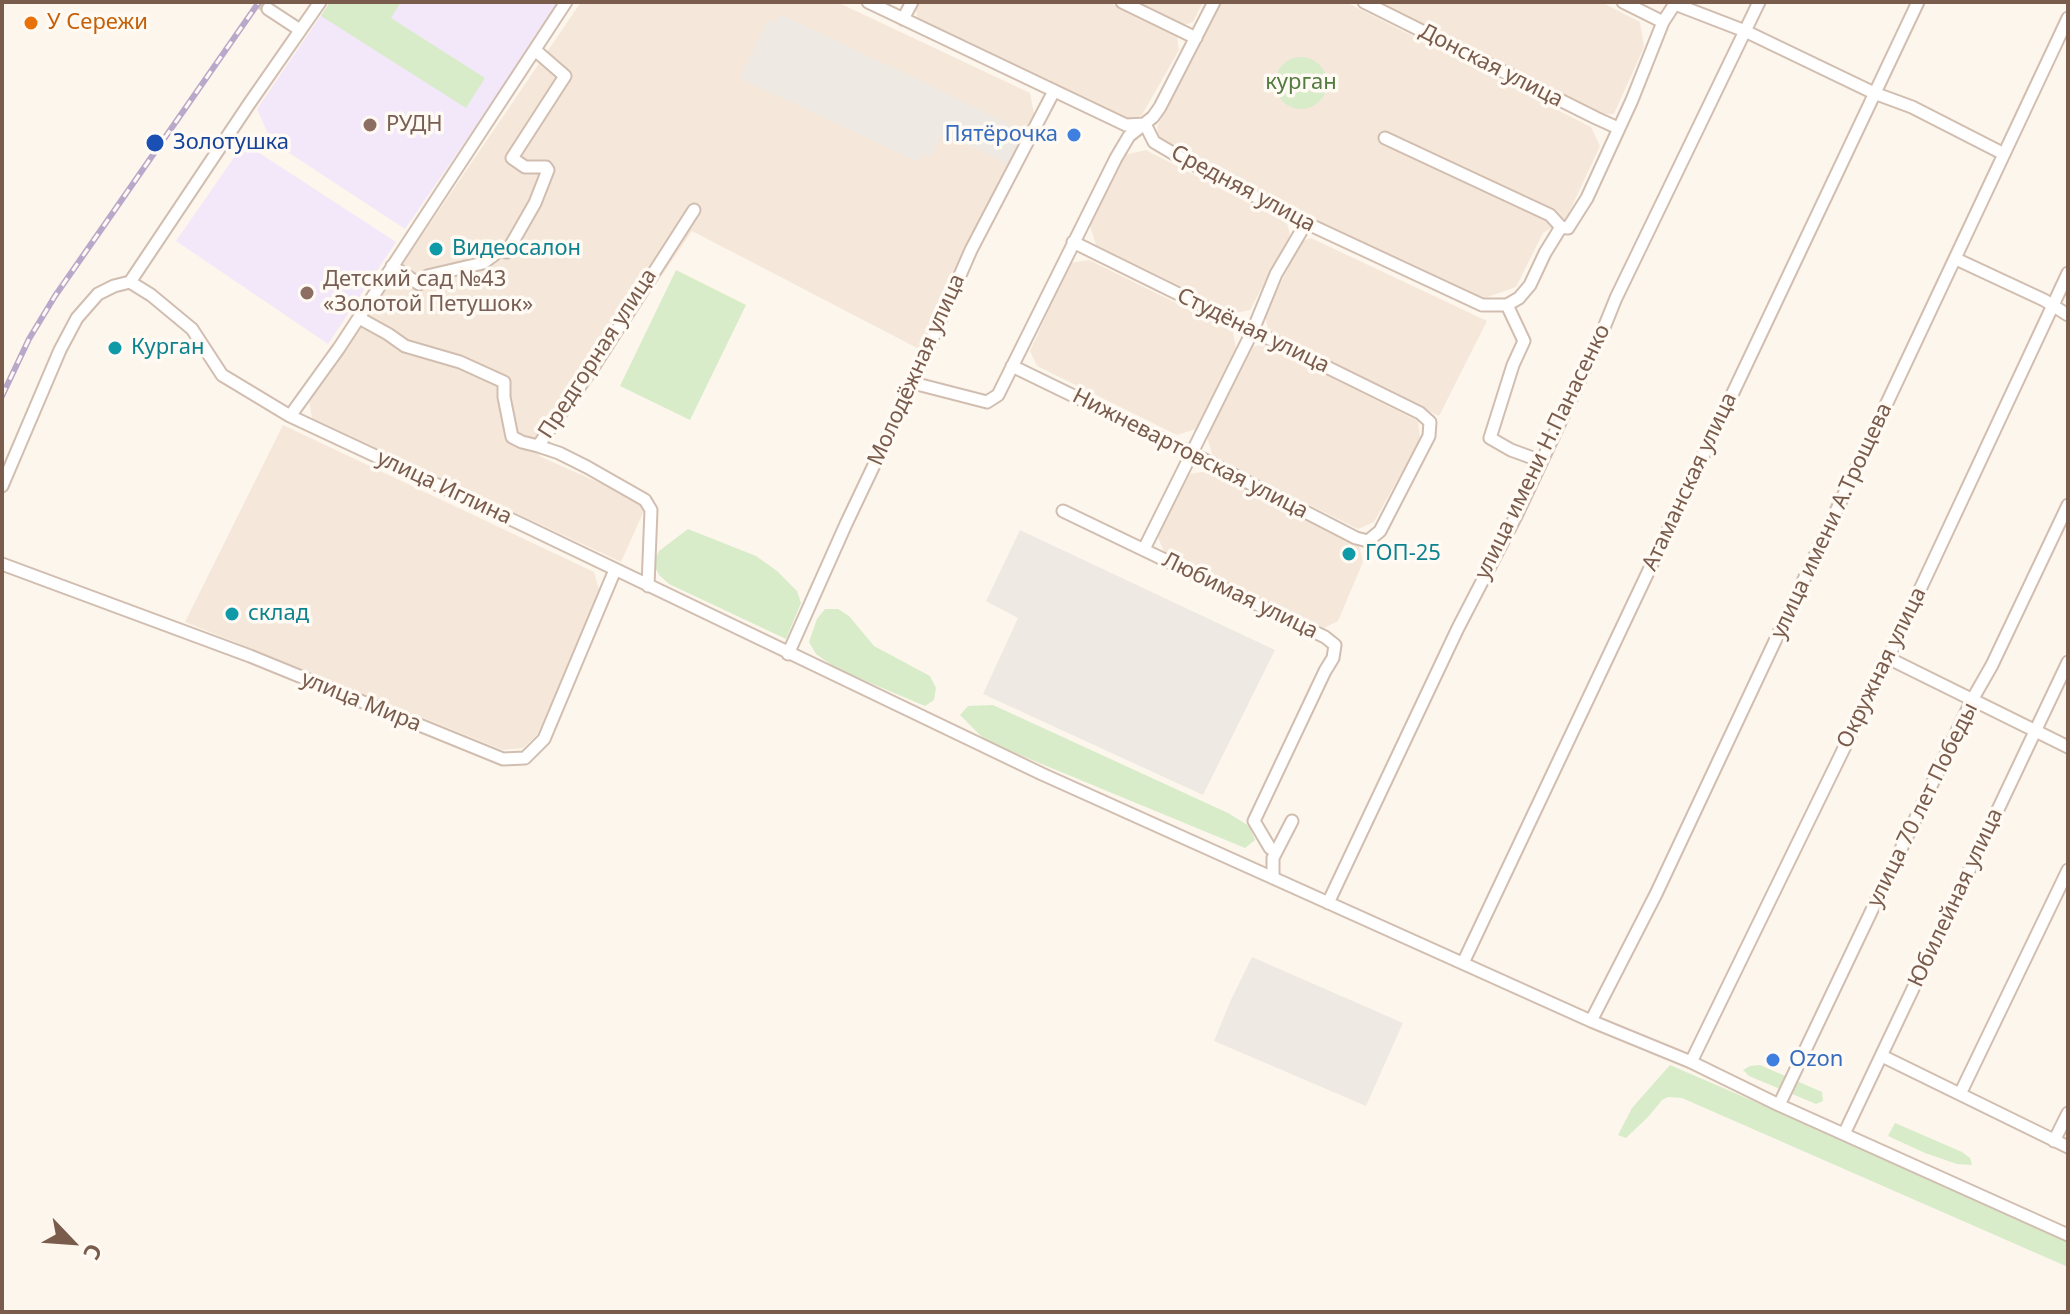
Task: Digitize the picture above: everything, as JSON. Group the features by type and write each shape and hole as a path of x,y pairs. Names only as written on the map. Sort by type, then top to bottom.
{"street":[{"path":"2,486 60,350 77,318 98,294 130,282 320,2"},
{"path":"290,416 359,318 566,2"},
{"path":"868,2 1126,125 1145,124"},
{"path":"903,19 912,2"},
{"path":"1122,2 1196,38"},
{"path":"913,383 987,402 998,395 1116,158 1129,136 1153,117 1160,107 1214,2"},
{"name":"Донская улица","path":"1364,2 1618,128"},
{"path":"1623,2 1663,22"},
{"name":"улица имени Н.Панасенко","path":"1328,903 1458,628 1516,516 1616,298 1759,2"},
{"name":"Атаманская улица","path":"1463,963 1918,2"},
{"path":"1541,461 1490,438 1513,365 1524,341 1507,305 1519,298 1530,285 1545,253 1587,198 1632,100 1663,22 1675,3 1745,31 1874,93 1931,116 2004,154"},
{"path":"268,9 300,30"},
{"name":"улица имени А.Трощева","path":"1591,1021 1656,894 2068,18"},
{"path":"392,266 419,284 427,276 483,263 499,251 507,252 535,203 548,170 546,167 525,167 512,158 565,76 535,50"},
{"name":"Молодёжная улица","path":"788,654 971,250 1054,91"},
{"name":"Средняя улица","path":"1145,124 1154,142 1306,223 1482,305 1507,305"},
{"path":"1385,138 1550,215 1565,228"},
{"name":"Предгорная улица","path":"648,586 651,510 645,500 587,467 538,446 594,366 694,210"},
{"path":"1144,549 1253,330 1276,274 1306,223"},
{"name":"Студёная улица","path":"1073,242 1420,413 1430,422 1429,436 1380,531 1368,541"},
{"path":"1956,259 2068,315"},
{"name":"Окружная улица","path":"1691,1062 1888,658 2068,273"},
{"name":"улица Иглина","path":"130,282 192,329 222,375 290,416 1042,774 1591,1021 1691,1062 2068,1235"},
{"path":"359,318 405,346 460,362 504,382 512,437 538,446"},
{"name":"Нижневартовская улица","path":"1012,366 1356,538 1368,541"},
{"name":"улица 70 лет Победы","path":"1779,1105 2068,505"},
{"name":"Любимая улица","path":"1063,511 1325,637 1335,645 1333,658 1254,821 1270,848 1276,852"},
{"name":"улица Мира","path":"2,564 250,656 503,759 525,758 544,739 615,570"},
{"path":"1888,658 2068,747"},
{"name":"Юбилейная улица","path":"1844,1134 2068,662"},
{"path":"1273,878 1273,858 1292,821"},
{"path":"1960,1094 2068,870"},
{"path":"1882,1056 2068,1147"},
{"path":"2054,1141 2068,1113"}],"shaded area":[{"name":"РУДН","path":"330,2 561,2 405,229 271,141 257,109"},
{"path":"581,2 837,2 1030,93 1034,114 919,349 692,231 539,456 647,504 621,562 312,418 309,401"},
{"path":"919,2 1108,2 1177,36 1179,50 1142,115 1127,121 917,19"},
{"path":"1131,2 1203,2 1193,22 1181,26"},
{"path":"1220,2 1346,2 1591,127 1600,146 1566,219 1543,233 1516,287 1479,300 1309,219 1158,140 1157,127"},
{"path":"1373,2 1601,2 1640,22 1644,47 1614,114 1595,115"},
{"path":"780,14 1027,132 1011,165 942,133 930,157 922,154 918,162 740,78 768,20 776,23"},
{"name":"Детский сад №43 «Золотой Петушок»","path":"244,143 396,242 328,344 176,241"},
{"path":"1146,150 1287,223 1290,235 1250,310 1235,313 1096,245 1089,223 1124,155"},
{"path":"1311,238 1487,321 1439,416 1269,333 1265,316 1301,241"},
{"path":"1089,260 1233,331 1236,349 1196,429 1177,435 1037,366 1030,351 1070,263"},
{"path":"1264,344 1418,421 1420,439 1374,522 1358,529 1213,457 1207,437 1252,347"},
{"path":"283,425 594,572 600,593 537,735 523,748 503,750 185,622"},
{"path":"1208,471 1359,546 1363,562 1338,621 1324,628 1164,552 1157,535 1190,474"},
{"path":"1020,530 1275,650 1203,795 983,694 1018,618 986,601"},
{"path":"1252,957 1403,1023 1366,1106 1214,1041"}],"green space":[{"path":"330,2 401,2 391,18 485,78 466,108 321,16"},
{"name":"курган","path":"1301,57 1319,65 1327,83 1319,101 1301,109 1283,101 1275,83 1283,65"},
{"path":"676,270 746,305 690,420 620,386"},
{"path":"688,529 756,556 797,591 801,603 786,639 669,584 659,575 653,563 659,551"},
{"path":"825,609 838,609 849,616 874,646 930,676 936,688 934,700 925,706 837,669 816,654 809,642 817,619"},
{"path":"993,705 1228,813 1249,826 1255,840 1245,848 986,741 960,715 968,706"},
{"path":"1670,1065 2068,1237 2068,1267 1682,1098 1662,1100 1626,1138 1618,1135 1632,1108"},
{"path":"1760,1065 1822,1092 1823,1101 1816,1104 1749,1076 1743,1070"},
{"path":"1895,1123 1962,1152 1970,1158 1972,1165 1957,1164 1925,1153 1888,1136"}],"tunnel":[{"path":"258,2 268,9"}],"railway":[{"path":"2,396 29,339 55,296 259,2"}],"place":[{"name":"У Сережи","path":"31,23"},
{"name":"РУДН","path":"370,125"},
{"name":"Пятёрочка","path":"1074,135"},
{"name":"Золотушка","path":"155,143"},
{"name":"Видеосалон","path":"436,249"},
{"name":"Детский сад №43 «Золотой Петушок»","path":"307,293"},
{"name":"Курган","path":"115,348"},
{"name":"ГОП-25","path":"1349,554"},
{"name":"склад","path":"232,614"},
{"name":"Ozon","path":"1773,1060"}]}
